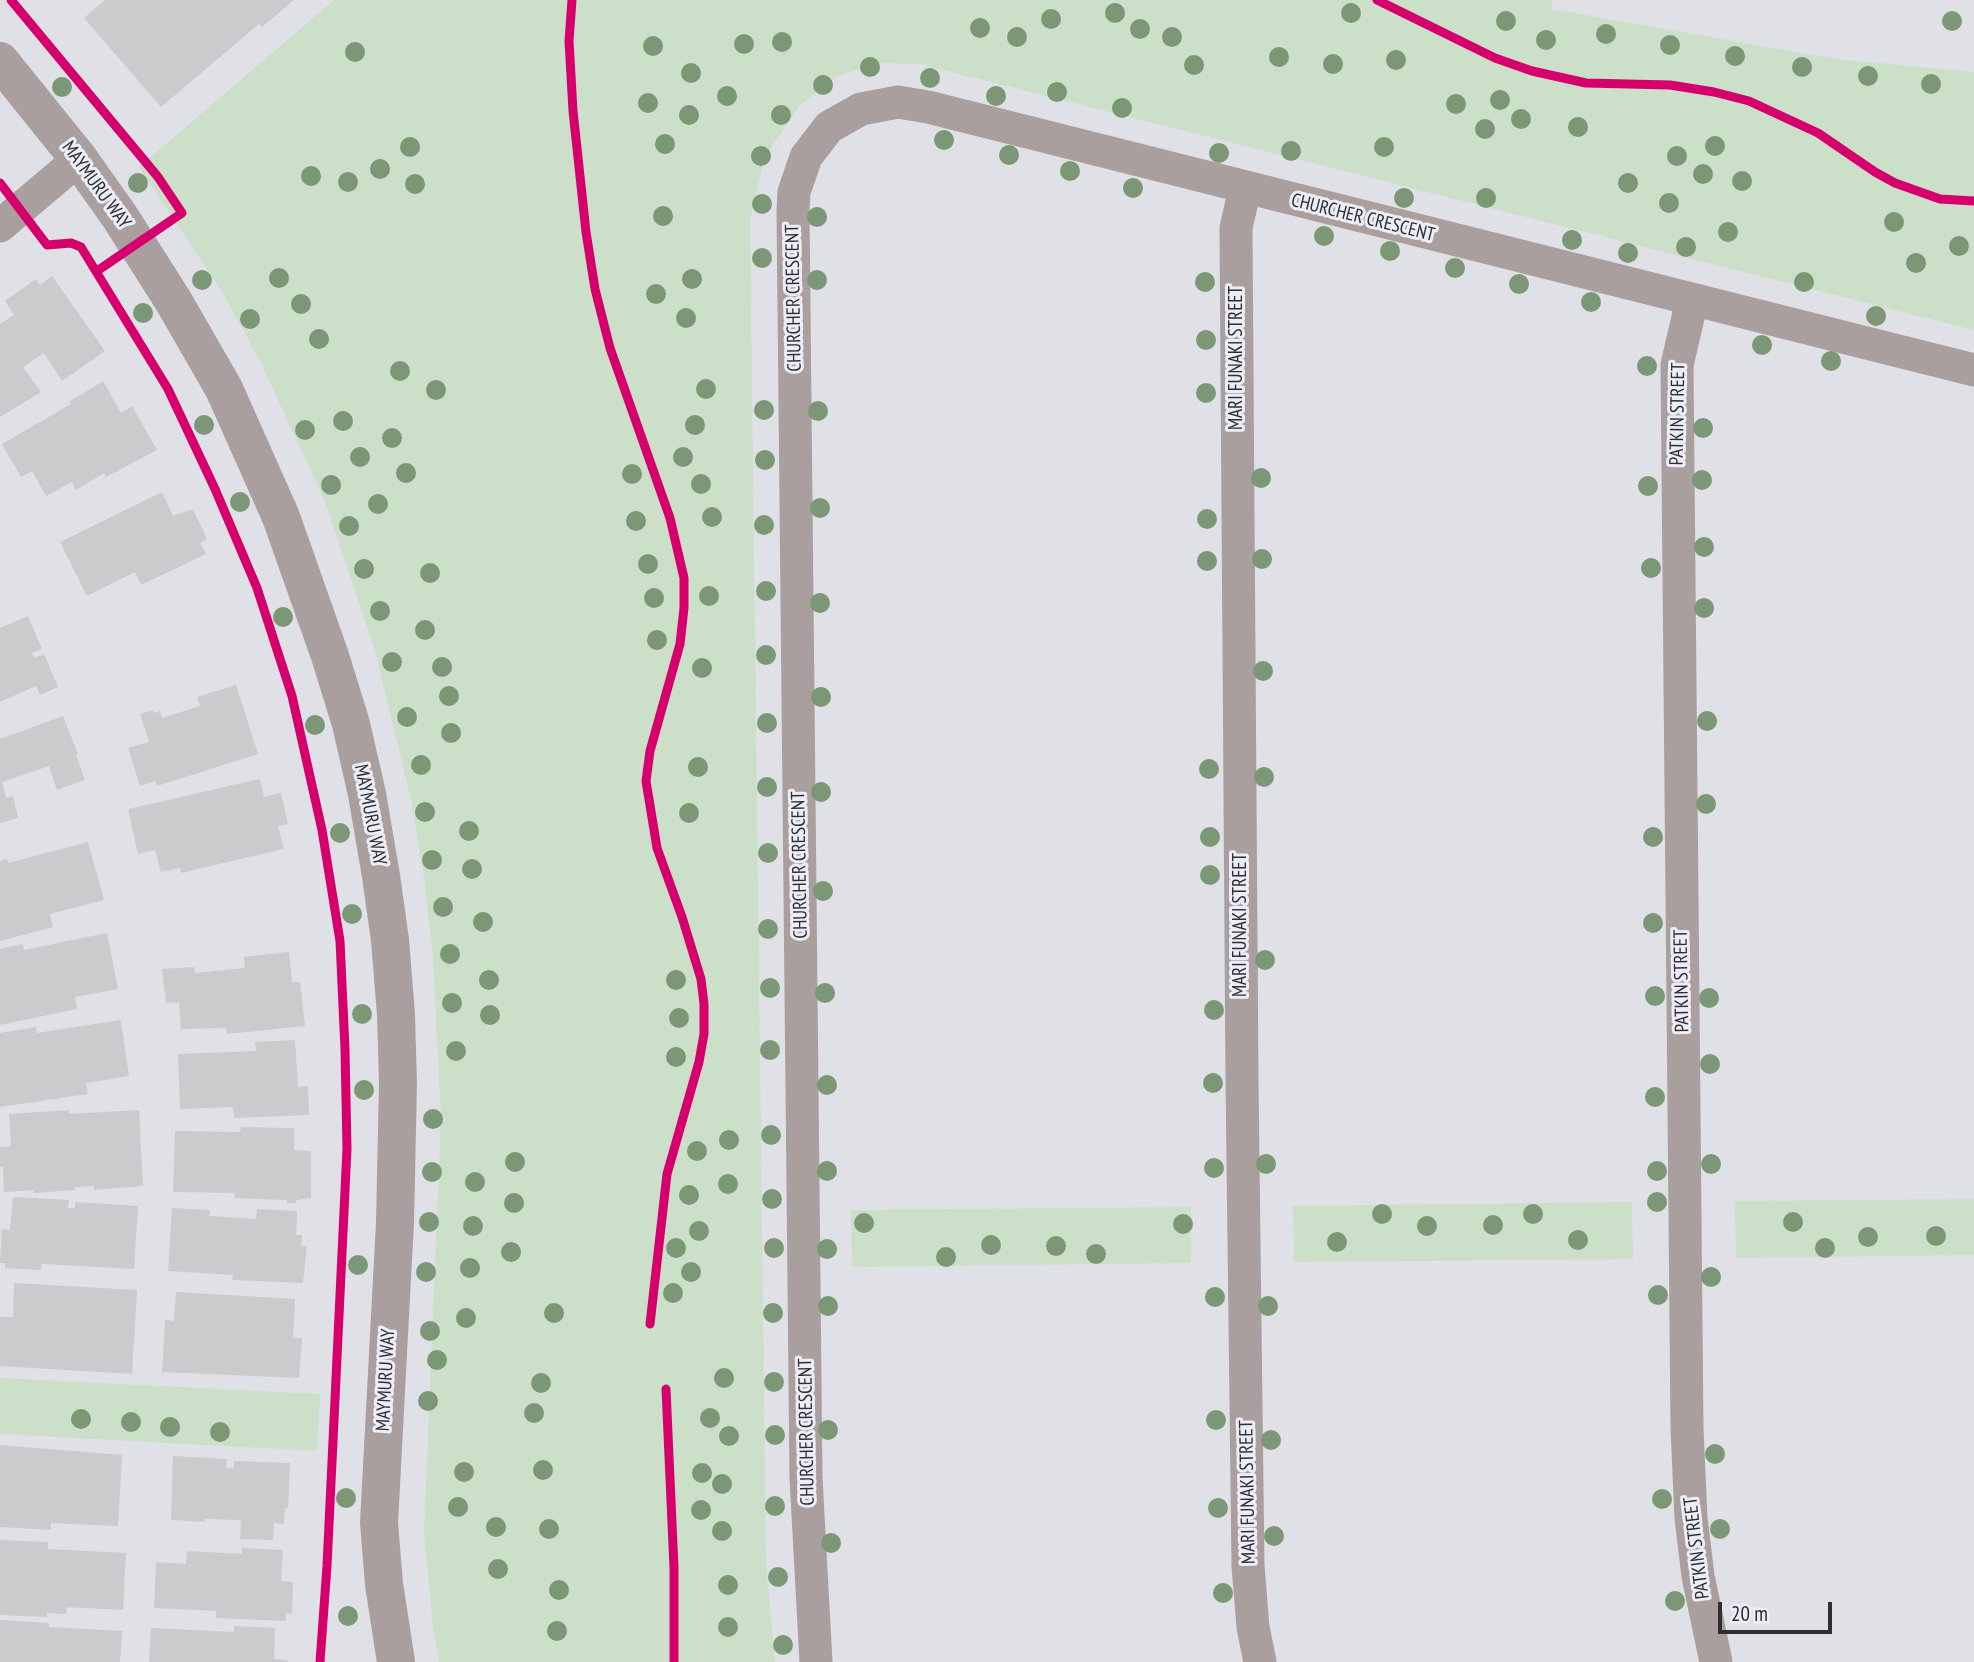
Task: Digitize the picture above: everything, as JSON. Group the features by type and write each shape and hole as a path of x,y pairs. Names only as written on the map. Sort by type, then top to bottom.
{"street":[{"name":"MAYMURU WAY","path":"0,61 79,159 137,243 224,389 281,517 351,724 367,794 390,940 396,1016 398,1083 395,1222 379,1522 384,1584 396,1662"},
{"name":"CHURCHER CRESCENT","path":"816,1662 806,1478 794,192 806,157 829,127 861,110 898,102 928,107 1974,370"},
{"path":"0,226 79,159"},
{"name":"MARI FUNAKI STREET","path":"1245,188 1236,228 1242,1066 1248,1566 1253,1627 1260,1662"},
{"name":"PATKIN STREET","path":"1692,300 1677,365 1686,1428 1692,1530 1698,1576 1716,1662"}],"green space":[{"path":"334,0 1553,0 1551,9 1836,59 1974,72 1974,330 919,64 877,63 836,77 799,106 772,146 762,169 750,219 766,1563 775,1662 439,1662 424,1534 441,1117 433,957 411,799 374,647 324,499 260,361 224,295 139,167"},
{"path":"1974,1199 1974,1255 1736,1258 1735,1201"},
{"path":"1632,1202 1633,1259 1294,1262 1293,1206"},
{"path":"1191,1207 1191,1263 852,1267 851,1210"},
{"path":"0,1378 320,1394 317,1451 0,1434"}],"building":[{"path":"105,0 294,0 262,27 259,24 161,107 84,18"},
{"path":"52,276 105,351 62,381 44,353 23,367 41,392 0,417 0,324 14,315 5,301 36,279 40,285"},
{"path":"103,381 121,413 132,406 157,450 106,477 104,473 76,490 72,482 46,496 32,471 21,477 2,444 71,404 70,401"},
{"path":"162,492 173,516 193,509 207,539 200,543 206,554 141,585 135,572 87,596 60,542"},
{"path":"28,616 42,649 32,653 34,658 44,654 58,687 40,695 36,686 0,702 0,628"},
{"path":"236,685 258,754 157,786 155,781 140,786 128,748 149,742 140,714 160,711 162,718 200,706 197,697"},
{"path":"63,716 85,780 57,790 49,766 2,782 6,798 13,796 18,818 0,823 0,739"},
{"path":"260,779 264,797 281,793 288,824 278,826 284,849 181,873 180,868 161,872 155,850 138,854 128,809"},
{"path":"88,842 104,900 50,914 53,927 0,941 0,861 7,859 8,863"},
{"path":"107,933 118,989 75,997 77,1009 0,1025 0,949 23,944 24,950"},
{"path":"289,952 292,982 300,982 305,1026 227,1034 226,1028 181,1029 179,1002 166,1003 162,969 194,967 195,973 245,968 244,957"},
{"path":"121,1020 129,1076 86,1083 88,1094 0,1107 0,1033 36,1027 37,1033"},
{"path":"295,1040 298,1087 308,1086 309,1115 234,1118 233,1107 180,1109 178,1054 256,1051 255,1042"},
{"path":"69,1110 69,1114 139,1110 143,1186 94,1190 94,1186 74,1187 75,1190 34,1193 33,1190 4,1192 0,1147 11,1146 9,1114"},
{"path":"241,1127 294,1128 294,1150 311,1151 311,1198 287,1203 287,1200 234,1198 235,1193 173,1192 175,1131 240,1132"},
{"path":"13,1197 69,1200 68,1208 75,1208 75,1202 138,1206 134,1269 42,1264 41,1270 5,1268 5,1263 0,1263 2,1229 10,1230"},
{"path":"172,1208 210,1210 209,1216 256,1219 257,1209 297,1211 296,1235 302,1235 301,1246 307,1246 303,1283 232,1280 233,1275 168,1271"},
{"path":"14,1283 137,1290 132,1374 0,1366 0,1317 13,1317"},
{"path":"176,1292 295,1299 293,1338 302,1338 299,1378 162,1372 165,1320 174,1321"},
{"path":"0,1445 122,1455 118,1526 51,1523 51,1530 0,1527"},
{"path":"173,1456 227,1459 226,1468 234,1468 234,1461 290,1463 288,1508 285,1508 284,1524 274,1523 273,1540 240,1539 241,1520 171,1520"},
{"path":"0,1540 48,1542 48,1549 126,1553 123,1610 67,1607 66,1614 47,1613 47,1617 0,1615"},
{"path":"242,1548 283,1550 281,1581 293,1582 292,1614 286,1613 286,1621 216,1618 216,1611 154,1608 156,1562 186,1564 187,1551 242,1554"},
{"path":"0,1620 49,1623 49,1627 122,1631 120,1662 0,1662"},
{"path":"234,1626 275,1628 274,1659 288,1662 149,1662 151,1628 234,1632"}],"cycle path":[{"path":"11,0 158,177 182,213 97,271"},
{"path":"572,0 569,41 573,111 595,289 610,348 670,518 684,578 680,644 650,751 646,781 657,848 701,979 704,1034 699,1062 667,1174 650,1324"},
{"path":"1377,0 1495,58 1532,71 1586,83 1670,85 1749,101 1818,133 1895,183 1940,199 1974,201"},
{"path":"0,183 47,245 71,243 81,247 168,389 257,588 292,696 322,830 340,941 347,1149 320,1662"},
{"path":"666,1389 674,1568 674,1662"}]}
